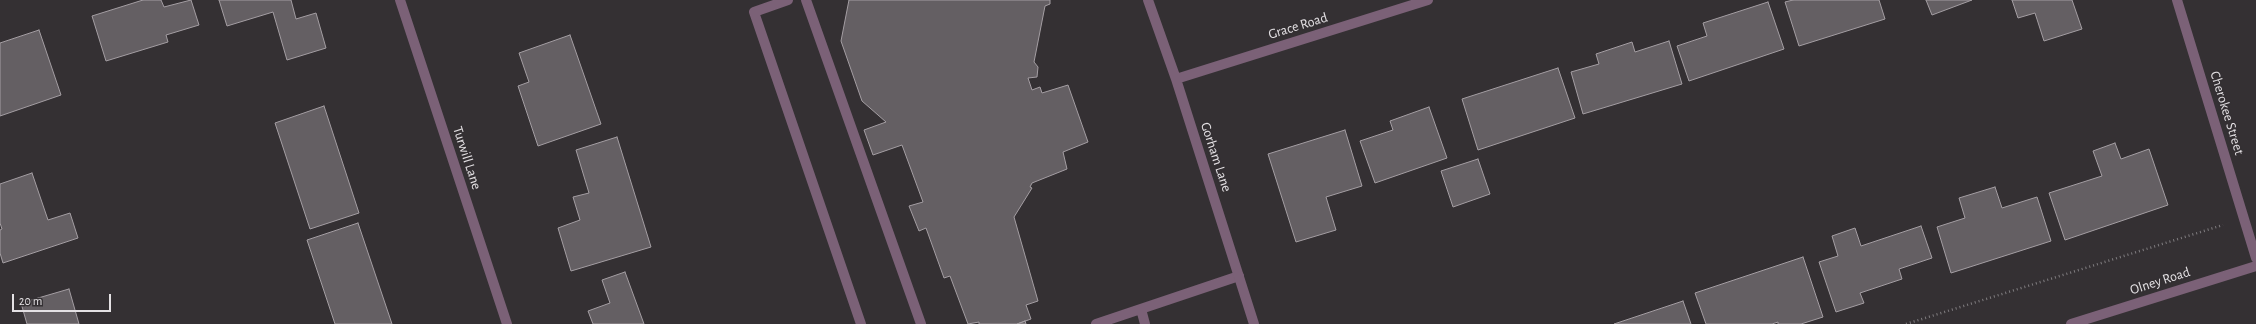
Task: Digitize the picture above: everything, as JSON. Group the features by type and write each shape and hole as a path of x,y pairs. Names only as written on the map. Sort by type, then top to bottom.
{"street":[{"name":"Turwill Lane","path":"400,0 507,324"},
{"path":"788,0 754,12 861,324"},
{"path":"806,0 921,324"},
{"name":"Gorham Lane","path":"1148,0 1176,79 1254,324"},
{"name":"Grace Road","path":"1176,79 1428,0"},
{"name":"Cherokee Street","path":"2178,0 2256,258"},
{"name":"Olney Road","path":"2072,324 2256,266"},
{"path":"1096,324 1239,276"},
{"path":"1140,309 1145,324"}],"path":[{"path":"1906,324 2244,219"}],"building":[{"path":"143,0 161,0 164,7 191,0 199,25 166,35 168,42 106,61 92,16"},
{"path":"219,0 291,0 296,19 316,13 326,48 287,60 273,12 227,26"},
{"path":"849,0 1050,0 1050,4 1045,6 1034,62 1038,67 1037,77 1028,78 1032,90 1040,87 1042,93 1068,85 1088,142 1063,152 1067,169 1032,183 1030,187 1032,188 1014,217 1038,301 1026,305 1031,319 1017,324 979,324 979,322 968,324 950,276 944,278 926,228 919,231 909,206 923,202 902,145 873,155 864,130 886,122 862,101 841,41"},
{"path":"1793,0 1879,0 1885,19 1799,46 1785,2"},
{"path":"1926,0 1972,0 1932,15"},
{"path":"2012,0 2072,0 2082,29 2044,41 2035,13 2018,18"},
{"path":"1768,2 1784,49 1689,81 1677,46 1707,36 1703,23"},
{"path":"39,30 61,95 0,116 0,43"},
{"path":"570,35 601,124 538,146 518,86 529,82 519,53"},
{"path":"1669,41 1682,84 1583,114 1571,72 1599,64 1596,54 1632,42 1635,52"},
{"path":"1558,68 1575,118 1478,150 1462,99"},
{"path":"324,106 359,213 310,229 275,123"},
{"path":"1429,107 1447,158 1375,183 1360,141 1393,130 1390,121"},
{"path":"1345,130 1362,186 1326,197 1336,230 1296,242 1268,154"},
{"path":"617,137 651,247 571,271 558,228 580,220 573,197 589,193 576,150"},
{"path":"2115,143 2121,159 2149,149 2168,205 2065,240 2049,193 2102,176 2093,151"},
{"path":"1478,159 1490,194 1453,207 1441,171"},
{"path":"32,173 48,220 70,213 78,238 3,263 0,253 0,230 2,229 0,223 0,184"},
{"path":"1995,187 2002,208 2037,197 2051,241 1951,273 1937,227 1965,218 1959,198"},
{"path":"358,223 392,324 335,324 307,240"},
{"path":"1921,226 1932,258 1899,269 1902,279 1860,293 1864,303 1836,312 1819,262 1838,256 1832,236 1855,228 1861,246"},
{"path":"1803,257 1823,317 1801,324 1778,324 1778,322 1772,324 1706,324 1695,293"},
{"path":"625,272 644,324 593,324 588,311 610,303 602,280"},
{"path":"69,289 79,324 27,324 21,303"},
{"path":"1683,301 1691,324 1614,324"},
{"path":"1025,321 1026,324 1017,324"}]}
